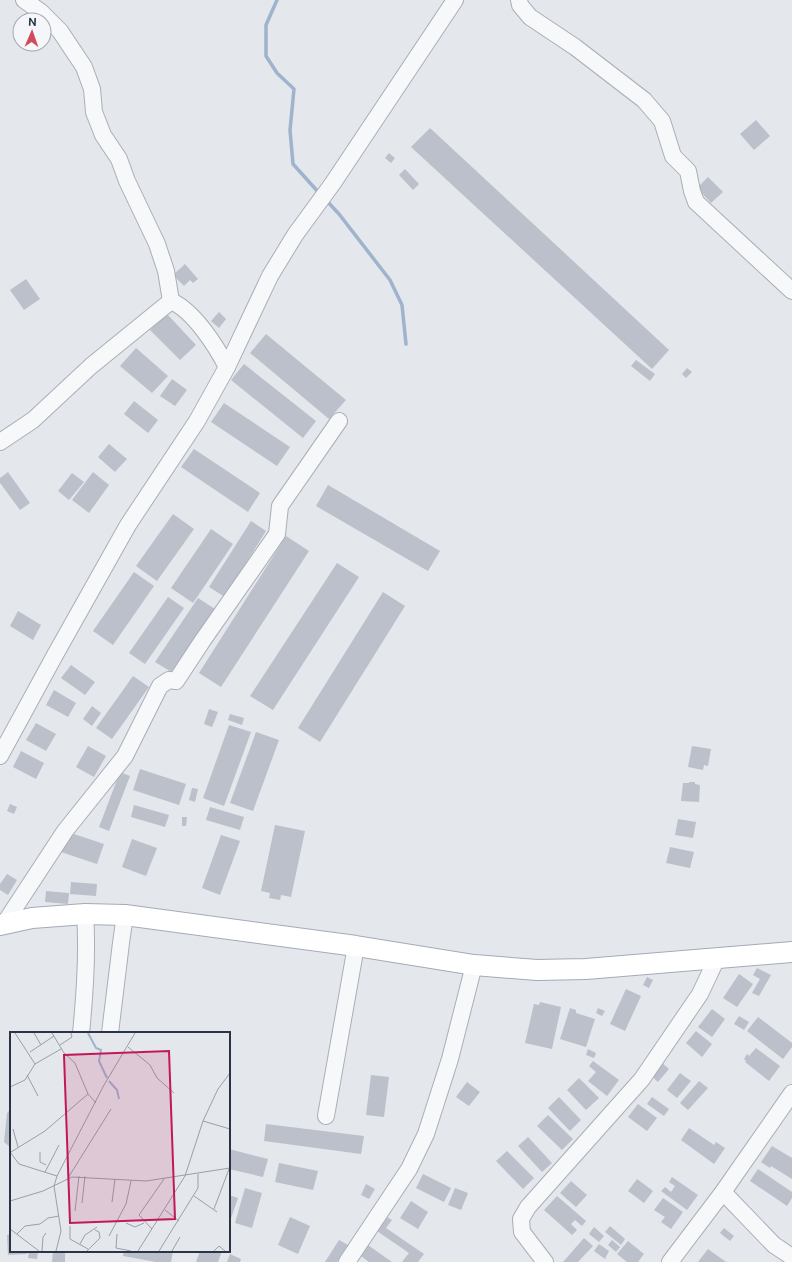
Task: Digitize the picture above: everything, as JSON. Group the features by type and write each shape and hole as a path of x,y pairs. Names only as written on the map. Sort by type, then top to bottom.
{"main road":[{"path":"2,924 32,918 85,914 125,915 356,946 474,965 537,970 586,969 792,952"}],"street":[{"path":"24,0 42,12 60,31 84,67 92,89 94,112 103,135 119,159 127,181 157,244 166,271 171,301"},
{"path":"0,756 128,525 197,421 227,367 270,276 295,235 333,183 455,0"},
{"path":"519,0 520,5 530,17 575,47 644,100 662,121 673,156 688,171 696,202 792,291"},
{"path":"171,301 181,306 192,317 216,347 227,367"},
{"path":"0,442 33,420 91,366 171,301"},
{"path":"2,924 65,831 125,756 160,686 169,680 176,681 277,534 280,506 339,421"},
{"path":"81,1032 86,982 87,934 85,914"},
{"path":"110,1032 125,915"},
{"path":"326,1116 356,946"},
{"path":"545,1262 522,1232 520,1219 528,1207 642,1079 700,994 717,958"},
{"path":"346,1262 409,1169 426,1134 450,1059 474,965"},
{"path":"670,1262 723,1192 792,1093"},
{"path":"723,1192 774,1245 792,1257"}],"building":[{"path":"756,120 770,136 754,150 740,134"},
{"path":"430,128 669,350 652,369 411,147"},
{"path":"389,153 395,158 391,163 385,158"},
{"path":"405,169 419,184 413,190 399,175"},
{"path":"708,177 723,192 711,203 697,188"},
{"path":"185,264 198,279 193,283 190,280 184,286 173,275"},
{"path":"26,279 40,299 24,310 10,290"},
{"path":"219,312 226,319 219,328 211,321"},
{"path":"167,314 196,345 180,360 150,330"},
{"path":"266,334 346,400 329,419 250,353"},
{"path":"136,348 168,376 152,393 120,366"},
{"path":"636,360 655,374 650,381 631,366"},
{"path":"244,364 316,421 303,438 231,380"},
{"path":"687,368 692,372 686,378 682,374"},
{"path":"172,379 187,390 175,406 160,396"},
{"path":"134,401 158,420 148,433 124,414"},
{"path":"224,403 290,447 277,466 211,422"},
{"path":"109,444 127,459 115,472 98,457"},
{"path":"194,449 260,493 248,512 181,467"},
{"path":"8,472 30,503 20,510 0,483 0,478"},
{"path":"93,472 109,485 89,513 72,500"},
{"path":"72,473 84,482 69,500 58,491"},
{"path":"328,485 440,551 428,571 316,506"},
{"path":"173,514 194,529 157,581 136,566"},
{"path":"251,521 266,531 225,597 209,587"},
{"path":"211,529 233,544 193,603 171,588"},
{"path":"286,536 309,551 221,687 199,673"},
{"path":"337,563 359,577 273,710 250,696"},
{"path":"134,572 154,586 113,645 93,631"},
{"path":"383,592 405,606 320,742 298,728"},
{"path":"168,597 184,608 145,664 129,653"},
{"path":"198,598 215,609 173,673 155,662"},
{"path":"18,611 41,625 33,640 10,626"},
{"path":"71,665 95,682 85,695 61,678"},
{"path":"133,676 149,687 112,739 96,728"},
{"path":"54,690 76,703 68,717 46,705"},
{"path":"92,706 101,713 92,726 83,719"},
{"path":"209,709 218,712 212,727 204,724"},
{"path":"230,714 244,718 242,725 228,720"},
{"path":"36,723 56,734 46,751 26,740"},
{"path":"229,725 251,732 224,806 203,798"},
{"path":"256,732 279,740 253,811 230,803"},
{"path":"88,746 106,756 94,777 76,767"},
{"path":"692,746 711,749 708,766 704,765 703,770 688,767"},
{"path":"21,751 44,763 36,779 13,767"},
{"path":"140,769 186,784 179,805 133,790"},
{"path":"120,772 130,776 109,831 99,827"},
{"path":"695,782 695,784 700,785 699,802 681,801 683,783"},
{"path":"192,788 198,789 195,802 189,800"},
{"path":"10,804 17,807 14,814 7,811"},
{"path":"134,805 169,815 165,827 131,817"},
{"path":"210,807 244,817 240,830 206,820"},
{"path":"182,817 187,817 186,826 182,826"},
{"path":"678,819 696,822 693,838 675,835"},
{"path":"275,825 305,831 291,897 281,895 280,900 269,898 270,893 261,891"},
{"path":"68,832 104,844 97,864 61,852"},
{"path":"221,835 240,841 220,895 202,888"},
{"path":"132,839 157,848 146,876 122,867"},
{"path":"670,847 694,852 690,868 666,863"},
{"path":"7,874 17,880 8,895 0,890 0,884"},
{"path":"71,882 97,884 96,896 70,894"},
{"path":"46,891 69,893 68,904 45,902"},
{"path":"757,968 771,975 759,996 752,993 760,979 753,975"},
{"path":"739,974 753,984 737,1007 723,998"},
{"path":"647,977 653,980 649,988 643,985"},
{"path":"626,989 641,996 625,1031 610,1024"},
{"path":"540,1002 561,1007 552,1049 525,1043 534,1004 539,1005"},
{"path":"570,1008 576,1010 576,1013 595,1019 586,1047 560,1039"},
{"path":"598,1008 605,1011 602,1016 596,1013"},
{"path":"712,1009 725,1019 712,1037 698,1027"},
{"path":"739,1016 749,1022 744,1030 734,1024"},
{"path":"758,1017 792,1043 792,1047 783,1059 747,1031"},
{"path":"696,1031 712,1044 702,1057 686,1043"},
{"path":"756,1048 780,1066 769,1081 745,1062 746,1061 744,1059 747,1054 749,1056"},
{"path":"588,1049 596,1053 594,1058 586,1055"},
{"path":"593,1061 619,1080 607,1096 588,1081 596,1072 589,1066"},
{"path":"661,1062 669,1069 658,1082 650,1075"},
{"path":"680,1073 691,1081 677,1098 667,1090"},
{"path":"371,1075 389,1077 384,1117 366,1115"},
{"path":"579,1078 599,1098 586,1110 567,1090"},
{"path":"699,1081 708,1088 688,1110 680,1103"},
{"path":"467,1082 480,1092 469,1106 456,1097"},
{"path":"559,1097 581,1120 570,1131 548,1108"},
{"path":"652,1097 669,1109 664,1116 647,1104"},
{"path":"638,1104 657,1118 647,1131 628,1117"},
{"path":"10,1110 10,1147 4,1142 7,1113"},
{"path":"548,1115 573,1139 562,1150 537,1126"},
{"path":"266,1124 364,1136 361,1154 264,1141"},
{"path":"689,1128 714,1145 716,1142 725,1148 714,1164 681,1140"},
{"path":"528,1137 552,1163 542,1172 518,1146"},
{"path":"772,1146 792,1158 792,1179 771,1166 770,1168 761,1162"},
{"path":"230,1149 268,1159 263,1177 230,1169"},
{"path":"507,1151 534,1178 523,1189 496,1161"},
{"path":"279,1163 318,1171 313,1190 275,1182"},
{"path":"758,1169 792,1192 792,1198 787,1206 750,1181"},
{"path":"423,1174 451,1188 444,1202 416,1188"},
{"path":"672,1177 698,1195 687,1210 661,1191 665,1187 671,1192 675,1186 669,1182"},
{"path":"637,1179 653,1191 644,1203 628,1191"},
{"path":"571,1181 587,1195 576,1207 560,1193"},
{"path":"366,1184 375,1189 369,1199 361,1195"},
{"path":"245,1188 262,1193 252,1228 235,1223"},
{"path":"455,1188 468,1193 461,1210 448,1205"},
{"path":"230,1195 238,1198 230,1221"},
{"path":"557,1196 586,1221 582,1226 575,1220 571,1224 577,1230 572,1235 544,1210"},
{"path":"663,1198 683,1212 671,1229 661,1222 665,1217 654,1210"},
{"path":"411,1201 428,1212 418,1229 400,1218"},
{"path":"384,1215 392,1220 386,1228 424,1254 418,1262 402,1262 409,1253 374,1229"},
{"path":"290,1217 310,1226 298,1254 278,1245"},
{"path":"610,1226 625,1239 621,1245 605,1232"},
{"path":"594,1227 604,1236 599,1242 589,1234"},
{"path":"724,1228 734,1236 730,1241 720,1233"},
{"path":"10,1234 10,1252 27,1252 27,1254 8,1255 7,1235"},
{"path":"584,1238 593,1246 578,1262 563,1262"},
{"path":"339,1240 348,1245 337,1262 325,1262"},
{"path":"612,1240 620,1247 616,1252 608,1245"},
{"path":"628,1241 644,1254 638,1262 627,1262 617,1254"},
{"path":"365,1243 392,1262 369,1262 358,1254"},
{"path":"599,1244 609,1251 605,1259 594,1251"},
{"path":"708,1249 726,1262 698,1262"},
{"path":"29,1252 38,1252 37,1259 28,1258"},
{"path":"53,1252 65,1252 65,1262 52,1262"},
{"path":"124,1252 173,1252 171,1262 156,1262 123,1256"},
{"path":"200,1252 222,1252 218,1262 196,1262"},
{"path":"230,1254 241,1259 240,1262 227,1262"}],"waterway":[{"path":"277,0 266,25 266,56 277,73 294,89 290,130 293,164 320,194"},
{"path":"326,200 339,214 390,280 402,305 406,344"}]}
